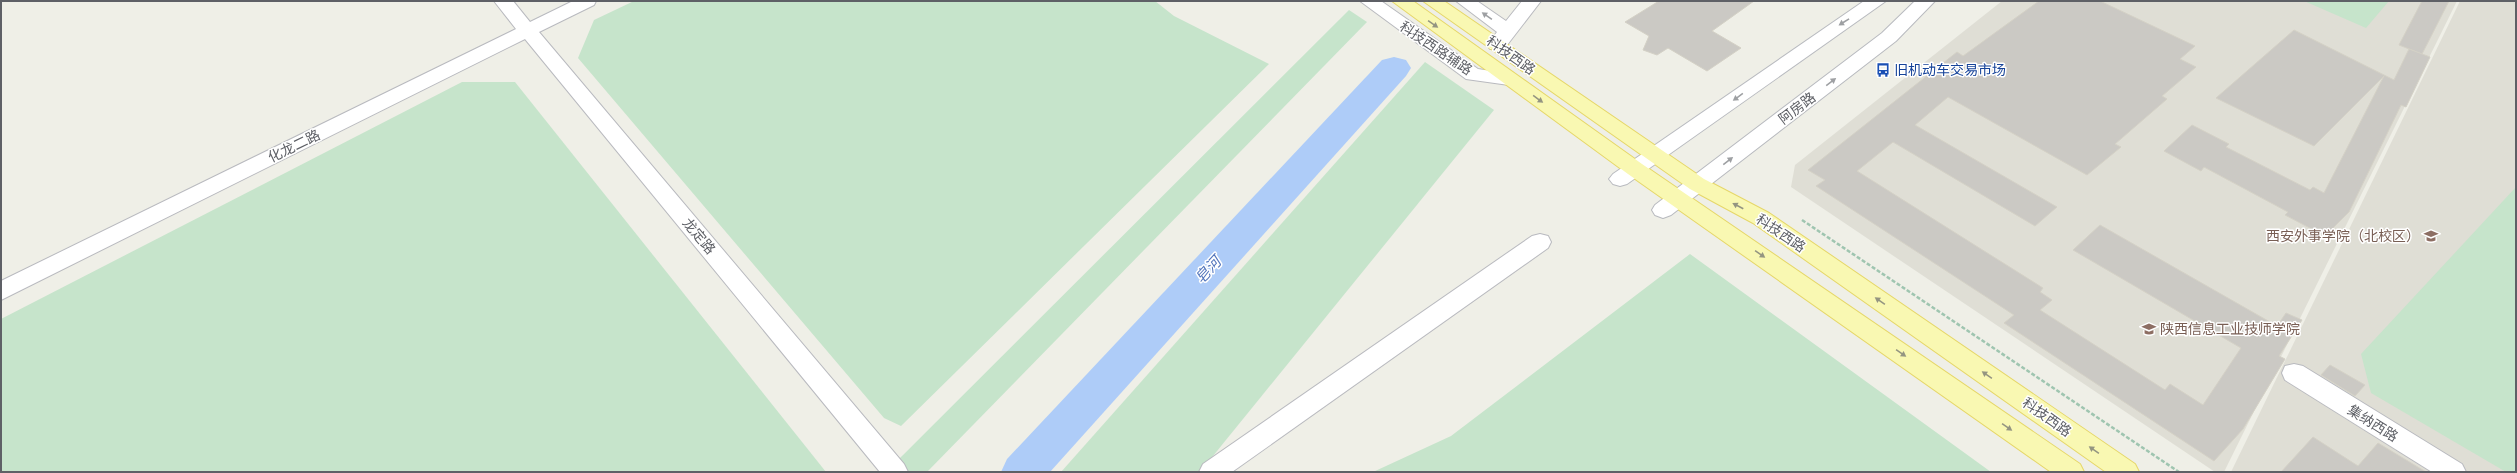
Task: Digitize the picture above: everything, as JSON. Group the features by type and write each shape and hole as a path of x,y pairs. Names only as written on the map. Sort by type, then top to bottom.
{"main road":[{"name":"科技西路","path":"1401,1 1510,79 1628,174 2071,472"},
{"name":"科技西路","path":"1432,1 1503,38 1656,155 1697,184 1761,218 2126,472"}],"street":[{"name":"龙定路","path":"503,1 895,472"},
{"name":"化龙二路","path":"1,291 523,26 559,1"},
{"name":"化龙二路","path":"1,277 523,26 587,1"},
{"name":"科技西路辅路","path":"1369,1 1473,75 1510,79"},
{"path":"1466,1 1503,38 1532,1"},
{"path":"1628,174 1832,29 1877,1"},
{"name":"阿房路","path":"1671,204 1888,37 1926,1"},
{"path":"1212,472 1540,242"},
{"name":"集纳西路","path":"2294,373 2453,472"}],"shaded area":[{"name":"陕西信息工业技师学院","path":"2002,1 2457,1 2224,472 2215,472 1791,187 1795,165"},
{"name":"西安外事学院（北校区）","path":"2460,1 2516,1 2516,472 2231,472"}],"green space":[{"path":"634,1 1155,1 1174,16 1269,64 901,426 884,418 578,58 594,20"},
{"path":"2304,1 2389,1 2366,28"},
{"path":"1349,10 1367,22 927,472 886,472"},
{"path":"1425,62 1494,110 1200,472 1061,472"},
{"path":"462,82 515,82 826,472 1,472 1,319"},
{"path":"2516,187 2516,472 2506,472 2371,393 2361,354"},
{"path":"1690,254 1991,472 1373,472 1451,436"}],"building":[{"path":"1659,1 1754,1 1712,31 1741,48 1707,71 1668,48 1657,55 1643,50 1649,36 1625,22"},
{"path":"2039,1 2100,1 2195,46 2180,59 2196,67 2162,96 2167,99 2115,144 2121,147 2087,175 1948,97 1915,125 2057,207 2035,226 1893,142 1857,171 2043,288 2040,292 2052,300 2040,310 2165,390 2170,384 2203,405 2241,348 2073,250 2100,225 2277,326 2286,313 2302,320 2279,356 2285,359 2243,429 2214,461 2004,323 2014,315 1816,186 1825,180 1808,170 1957,52 1963,56"},
{"path":"2422,1 2449,1 2422,54 2399,45"},
{"path":"2294,30 2394,80 2409,49 2430,57 2406,107 2401,105 2349,212 2325,236 2285,215 2288,212 2204,167 2201,171 2164,151 2192,125 2229,144 2226,147 2310,190 2313,187 2324,193 2384,76 2314,146 2216,98"},
{"path":"2330,365 2365,385 2355,396 2321,375"},
{"path":"2313,437 2358,466 2378,443 2426,472 2281,472"}],"waterway":[{"name":"皂河","path":"1023,472 1394,68"}],"place":[{"name":"旧机动车交易市场","path":"1883,70"},
{"name":"西安外事学院（北校区）","path":"2431,236"},
{"name":"陕西信息工业技师学院","path":"2149,329"}]}
